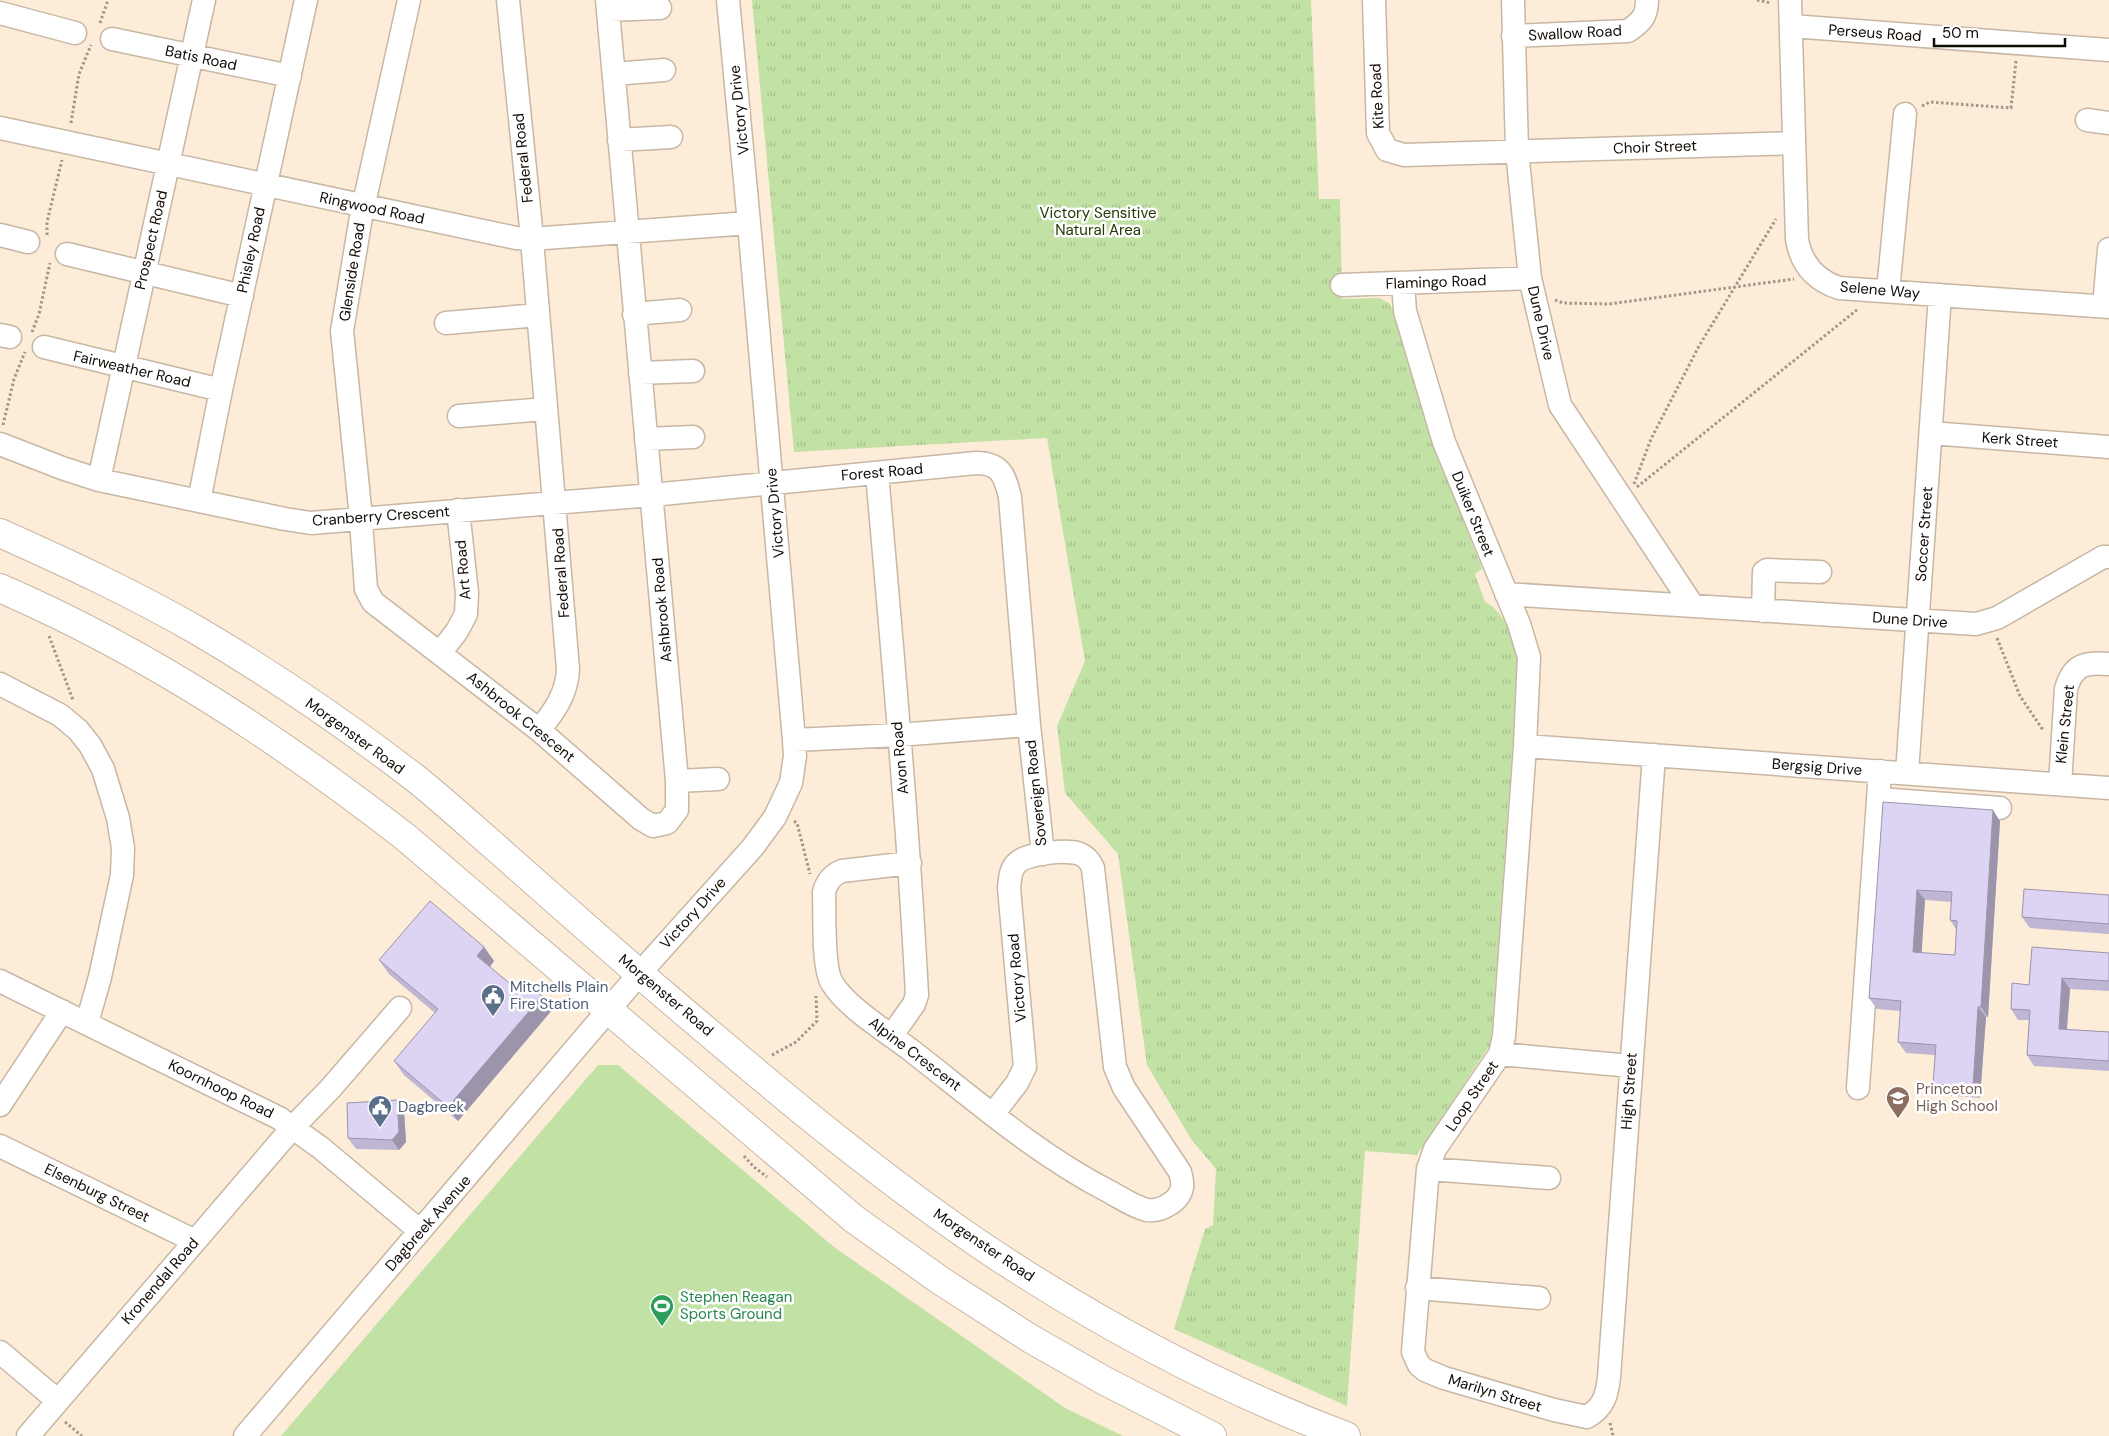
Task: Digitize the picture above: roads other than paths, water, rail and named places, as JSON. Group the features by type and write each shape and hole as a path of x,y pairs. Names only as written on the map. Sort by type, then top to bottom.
{"main road":[{"name":"Morgenster Road","path":"0,533 128,592 243,658 307,701 418,781 640,973 849,1149 997,1256 1057,1294 1178,1362 1268,1405 1346,1436"},
{"path":"0,588 61,616 148,662 218,702 276,741 341,787 404,836 854,1219 934,1276 1061,1358 1212,1436"}],"street":[{"name":"Prospect Road","path":"99,480 204,0"},
{"name":"Phisley Road","path":"199,501 221,390 306,0"},
{"name":"Glenside Road","path":"361,519 342,331 364,206 409,0"},
{"name":"Federal Road","path":"508,0 532,239 555,502 568,681 558,704 539,730"},
{"name":"Victory Drive","path":"609,1010 753,847 774,817 791,783 795,756 750,223 728,0"},
{"name":"Kite Road","path":"1374,0 1378,133 1387,150 1404,155 1517,151"},
{"name":"Dune Drive","path":"1513,0 1517,151 1532,285 1560,405 1693,606"},
{"name":"Swallow Road","path":"1513,36 1628,31 1642,21 1647,0"},
{"name":"Selene Way","path":"1790,0 1798,248 1812,273 1839,288 2107,306"},
{"name":"Ashbrook Road","path":"660,8 608,5 677,781"},
{"name":"Batis Road","path":"0,13 191,57 290,76"},
{"name":"Perseus Road","path":"1790,26 2109,50"},
{"path":"614,74 664,70"},
{"path":"1878,290 1905,114"},
{"name":"Ringwood Road","path":"0,128 516,238 532,239 750,223"},
{"path":"620,140 671,137"},
{"name":"Choir Street","path":"1517,151 1794,143"},
{"path":"0,235 48,249 242,296"},
{"path":"2107,306 2109,250"},
{"name":"Duiker Street","path":"1403,284 1405,311 1444,442 1519,624 1529,657 1525,746"},
{"name":"Flamingo Road","path":"1342,285 1532,285"},
{"name":"Soccer Street","path":"1907,773 1940,295"},
{"path":"634,314 680,310"},
{"path":"446,323 538,315"},
{"name":"Fairweather Road","path":"22,341 221,390"},
{"path":"640,373 693,371"},
{"path":"459,416 546,409"},
{"name":"Kerk Street","path":"1931,433 2109,447"},
{"path":"646,439 693,437"},
{"name":"Cranberry Crescent","path":"0,444 99,480 311,523 652,495 771,482"},
{"name":"Forest Road","path":"771,482 976,463 993,466"},
{"name":"Sovereign Road","path":"993,466 999,470 1006,480 1010,498 1029,724 1043,854 1075,852 1086,857 1093,868 1115,1067 1124,1088 1180,1172 1182,1186 1180,1194 1167,1206"},
{"name":"Avon Road","path":"877,473 910,863 917,995 914,1004 892,1035"},
{"name":"Art Road","path":"440,653 466,614 467,593 458,510"},
{"name":"Ashbrook Crescent","path":"361,519 366,589 373,602 539,730 641,818 653,826 667,823 677,810 677,781"},
{"name":"Dune Drive","path":"1506,594 1976,624 1991,621 2103,557 2109,557"},
{"path":"1763,611 1764,572 1767,570 1820,572"},
{"name":"Klein Street","path":"2060,784 2066,689 2069,679 2073,672 2081,666 2091,663 2109,664"},
{"path":"0,684 60,715 90,745 103,768 118,818 123,848 122,874 100,977 87,1023"},
{"path":"0,702 27,698"},
{"path":"794,740 898,735 1029,724"},
{"name":"Bergsig Drive","path":"1525,746 2109,788"},
{"name":"Loop Street","path":"1413,1352 1428,1169 1435,1149 1500,1054 1504,1036 1525,746"},
{"name":"High Street","path":"1587,1417 1601,1407 1608,1385 1654,755"},
{"path":"1858,1088 1880,772"},
{"path":"677,781 718,779"},
{"path":"1878,799 2000,808"},
{"name":"Victory Road","path":"993,1114 1018,1083 1025,1067 1009,888 1011,873 1014,866 1021,859 1043,854"},
{"name":"Alpine Crescent","path":"910,863 842,871 833,876 827,883 824,892 827,968 831,982 863,1014 1058,1163 1138,1207 1157,1210 1167,1206"},
{"name":"Koornhoop Road","path":"0,981 263,1110 293,1127 324,1149 420,1231"},
{"name":"Kronendal Road","path":"28,1436 61,1411 195,1241 293,1127 330,1089 400,1008"},
{"name":"Dagbreek Avenue","path":"246,1436 609,1010"},
{"path":"0,1105 62,1011"},
{"path":"1500,1054 1631,1066"},
{"name":"Elsenburg Street","path":"0,1146 195,1241"},
{"path":"1428,1169 1549,1178"},
{"path":"1417,1288 1539,1298"},
{"path":"0,1352 61,1411"},
{"name":"Marilyn Street","path":"1413,1352 1419,1365 1425,1370 1444,1378 1554,1410 1587,1417"}],"place":[{"name":"Mitchells Plain Fire Station","path":"493,1017"},
{"name":"Princeton High School","path":"1898,1119"},
{"name":"Dagbreek","path":"380,1128"},
{"name":"Stephen Reagan Sports Ground","path":"662,1327"}],"park label":[{"name":"Victory Sensitive Natural Area","path":"1098,222"}]}
